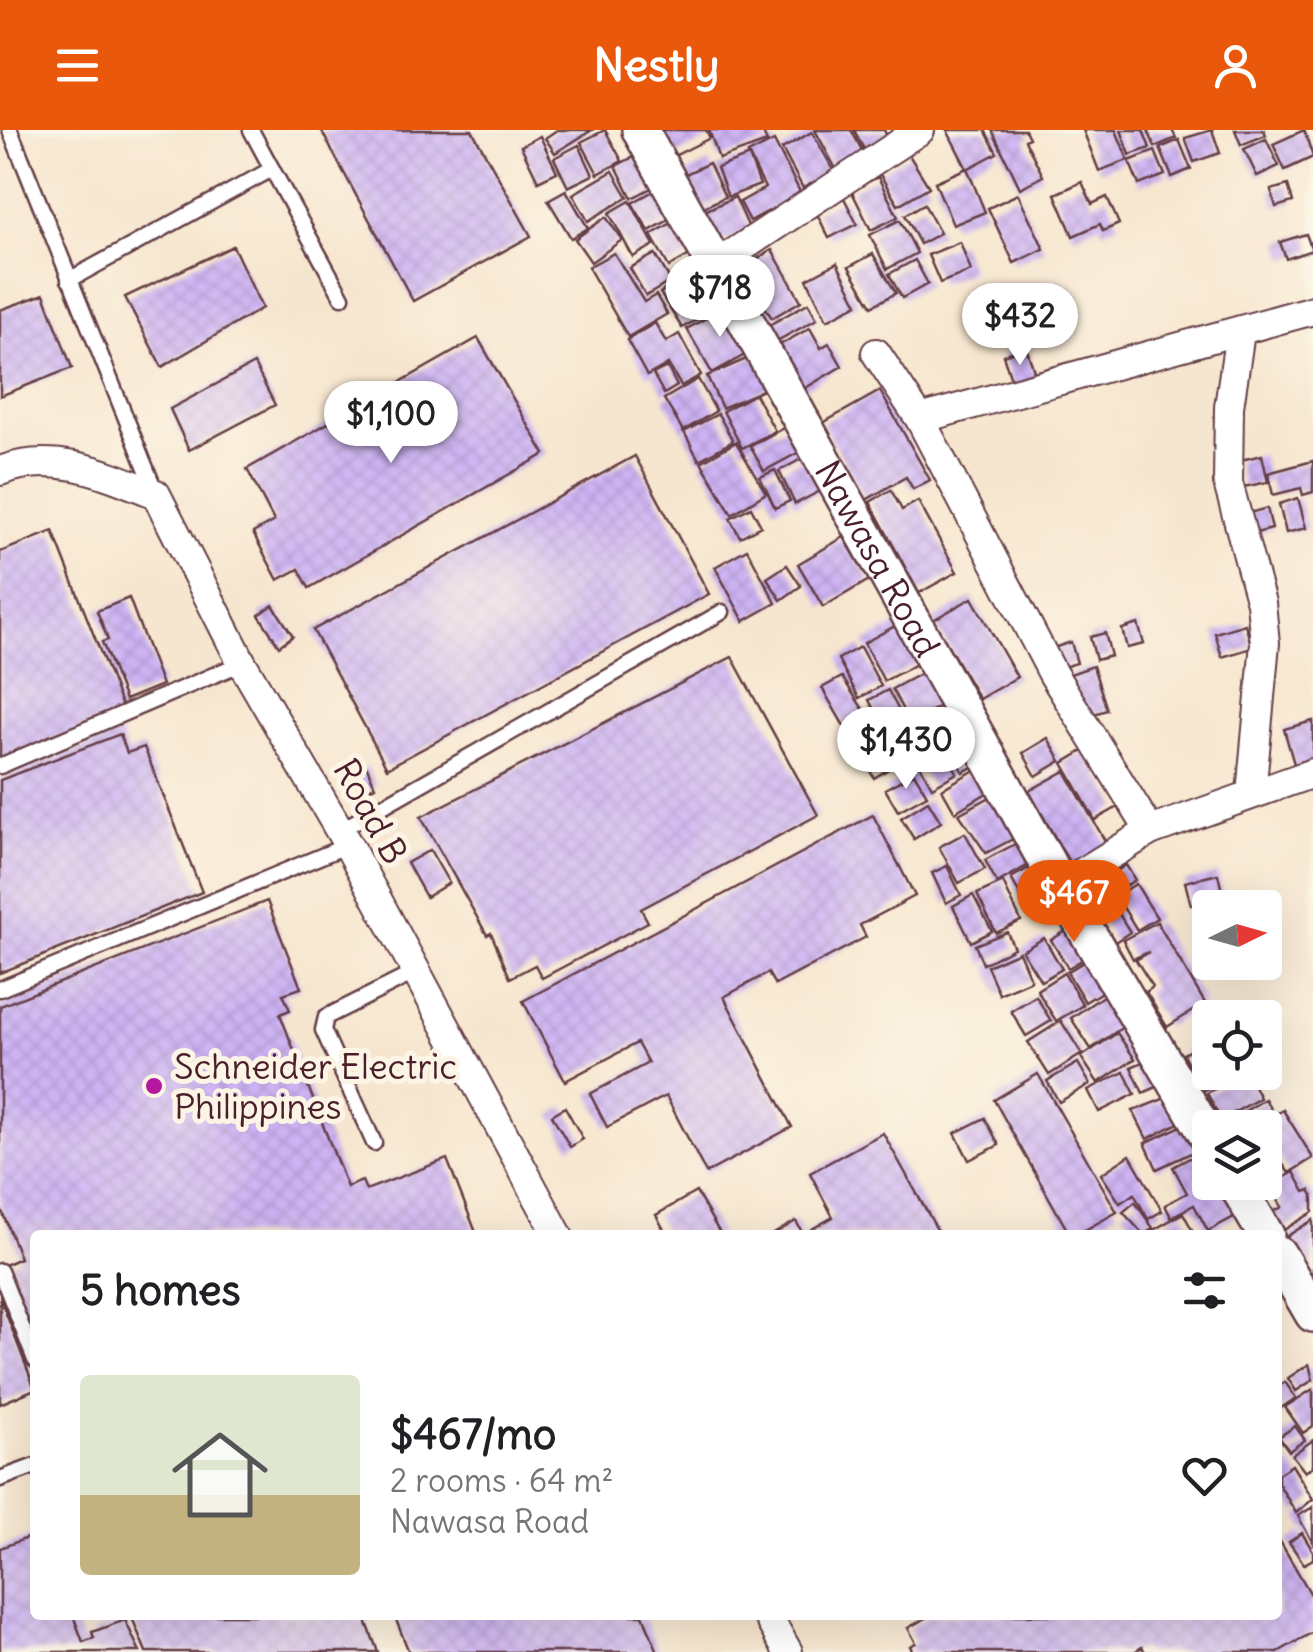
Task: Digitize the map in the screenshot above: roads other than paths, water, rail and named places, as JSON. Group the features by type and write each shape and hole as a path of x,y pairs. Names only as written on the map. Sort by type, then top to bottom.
{"street":[{"name":"Nawasa Road","path":"640,130 1060,886 1192,1110"},
{"path":"716,264 920,130"},
{"path":"920,419 1313,310"},
{"path":"1240,332 1229,406 1228,483 1261,603 1265,642 1251,794"},
{"path":"876,353 920,419 1053,674 1150,831"},
{"path":"0,471 18,464 83,465 156,494"},
{"name":"Road B","path":"156,494 242,663 344,838 555,1230"},
{"path":"1060,886 1150,831 1313,773"},
{"path":"1246,1200 1263,1230"},
{"path":"1282,1261 1313,1314"},
{"path":"770,1620 788,1652"}],"lane":[{"path":"10,130 156,494"},
{"path":"251,130 342,297"},
{"path":"68,280 272,168"},
{"path":"0,989 344,838 722,612"},
{"path":"0,766 242,663"},
{"path":"374,1143 323,1030 326,1017 416,972"},
{"path":"0,1272 30,1347"},
{"path":"0,1479 30,1468"}],"place":[{"name":"Schneider Electric Philippines","path":"154,1086"}]}
